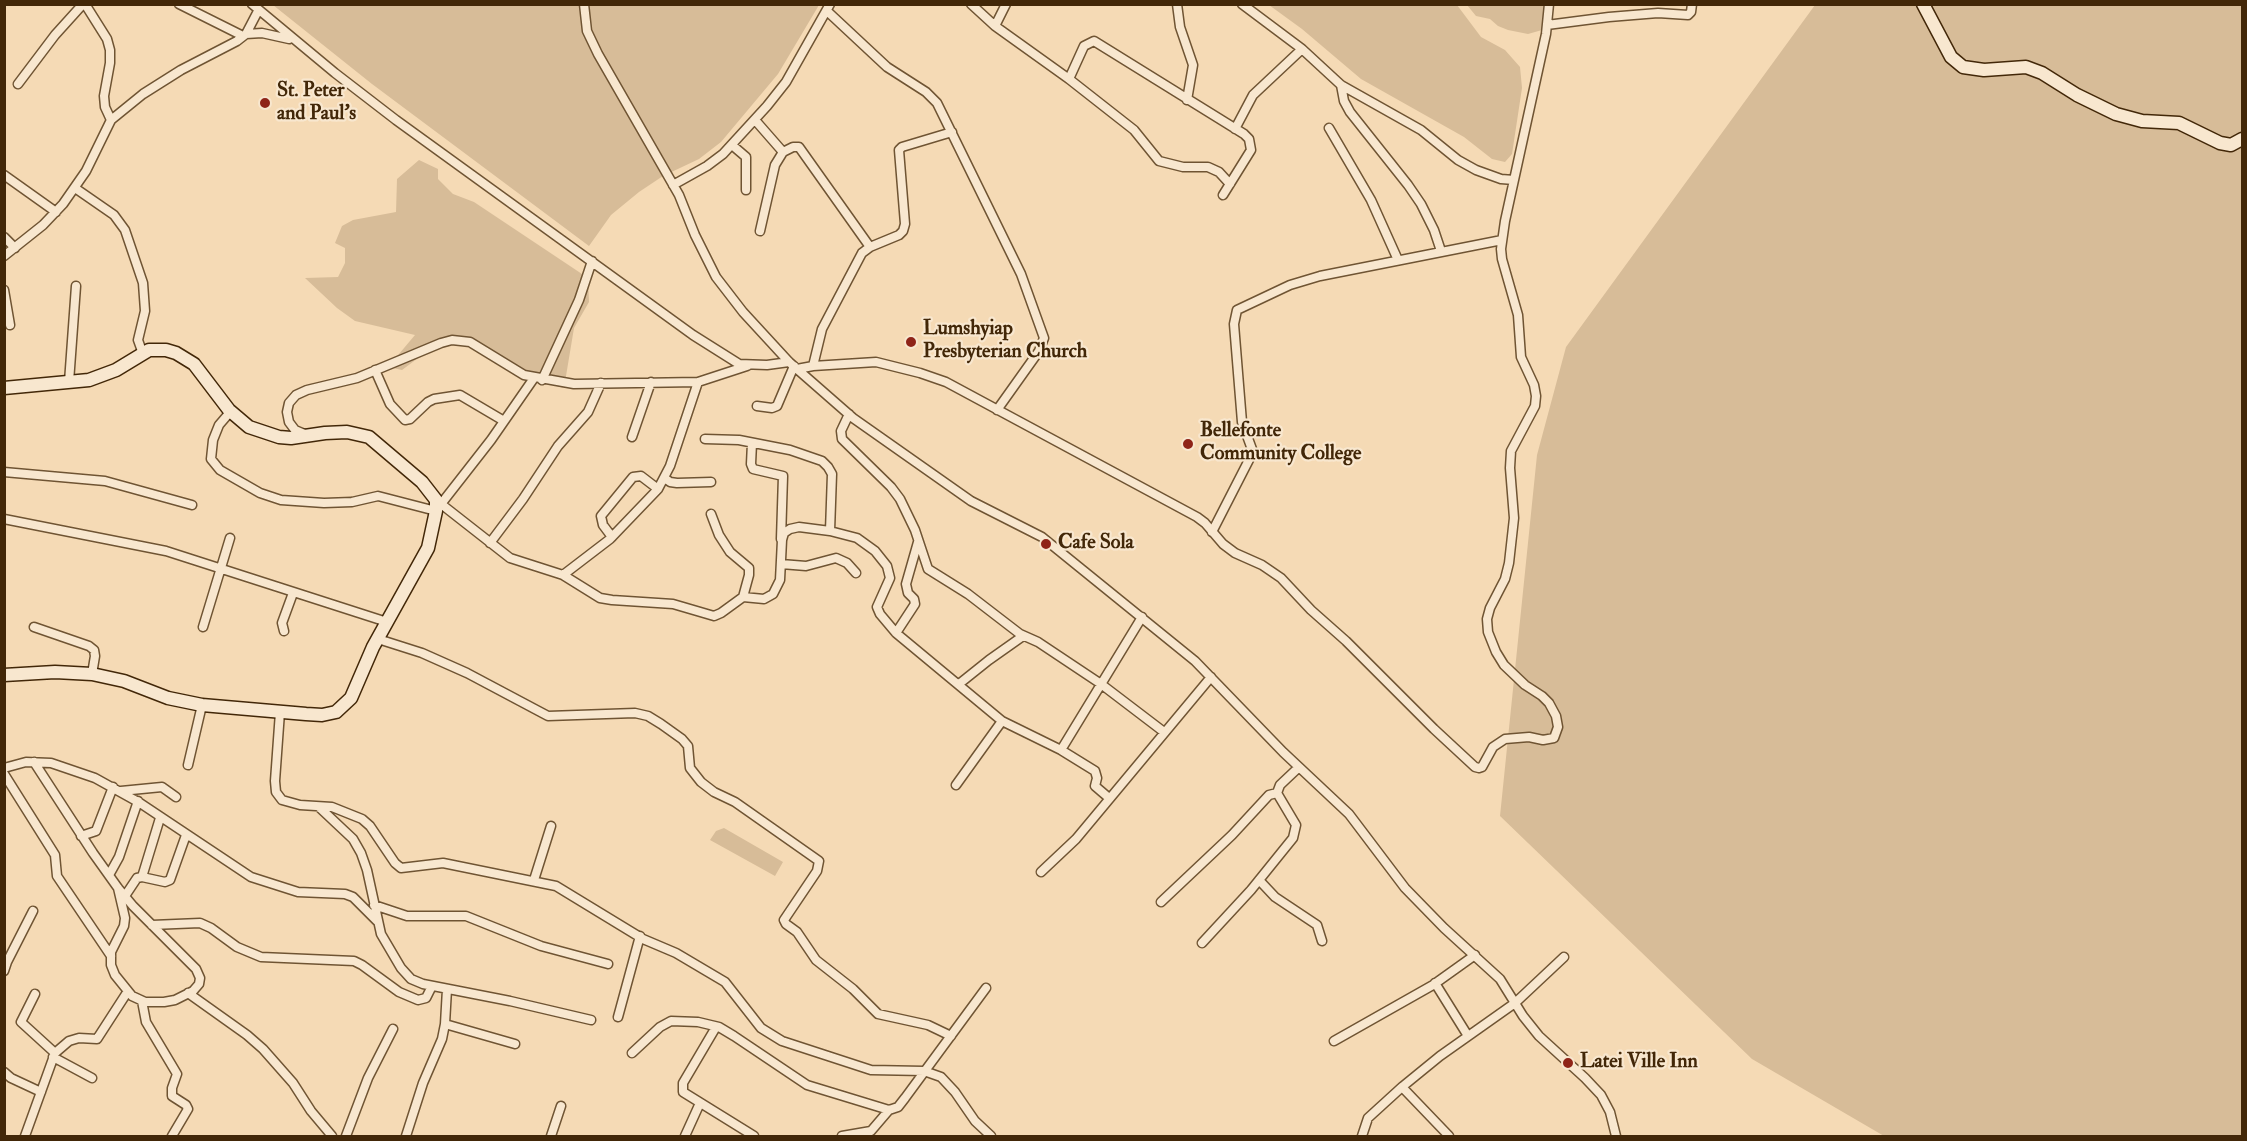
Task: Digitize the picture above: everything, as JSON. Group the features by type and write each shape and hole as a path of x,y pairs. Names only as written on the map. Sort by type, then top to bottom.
{"street":[{"path":"18,84 55,35 84,4 107,39 110,50 104,96 105,107 111,120"},
{"path":"179,4 244,35"},
{"path":"584,4 587,31 598,54 673,185 716,277 742,312 794,366 849,414 971,501 1042,537 1142,617 1211,677 1298,768 1349,814 1405,888 1444,928 1500,979 1539,1036 1601,1095 1610,1112 1616,1137"},
{"path":"971,4 995,26 1069,79 1134,130 1159,161 1183,167 1208,166 1219,172 1230,184"},
{"path":"995,26 1005,4"},
{"path":"1176,4 1180,27 1193,65 1187,100"},
{"path":"1242,4 1302,49 1341,85 1421,130 1458,160 1476,170 1501,179 1514,180"},
{"path":"244,35 255,8 396,120 693,335 739,364 813,366 876,362 946,382 1197,517 1235,553 1262,565 1281,578 1434,729 1475,767 1479,768 1482,767 1493,747 1505,738 1529,737 1543,740 1554,738 1558,727 1556,716 1549,703 1525,686 1504,665 1488,632 1490,608 1508,572 1514,505 1510,468 1511,451 1533,413 1536,396 1521,357 1518,315 1502,259 1502,240 1547,25 1549,4"},
{"path":"1547,25 1658,13 1688,15 1692,4"},
{"path":"1923,4 1951,57 1963,67 1984,70 2019,67 2034,69 2116,114 2142,121 2179,123 2220,143 2230,145 2242,139"},
{"path":"673,185 707,166 732,145 755,120 786,82 829,8 887,67 932,97 952,132 1022,274 1044,338 1039,351 997,410"},
{"path":"4,256 56,212 75,188 111,120 153,88 244,35 262,33 293,40"},
{"path":"1069,79 1084,46 1094,41 1249,139 1252,145 1251,150 1223,195"},
{"path":"1235,129 1253,95 1302,49"},
{"path":"1341,85 1344,101 1350,112 1421,204 1441,251"},
{"path":"755,120 783,152"},
{"path":"1329,128 1371,200 1398,260"},
{"path":"813,366 822,329 862,254 870,247 899,235 903,231 899,150 902,147 952,132"},
{"path":"732,145 746,157 746,190"},
{"path":"760,231 775,165 783,152 799,147 870,247"},
{"path":"4,175 56,212"},
{"path":"75,188 114,215 125,230 143,282 145,311 138,340 143,354"},
{"path":"4,237 15,248"},
{"path":"1212,532 1253,452 1242,422 1234,324 1236,310 1290,285 1330,274 1502,240"},
{"path":"432,506 538,379 579,300 592,261"},
{"path":"69,382 76,286"},
{"path":"4,290 10,325"},
{"path":"309,436 295,430 289,422 287,412 296,394 357,378 441,343 462,340 470,342 513,370 538,379 574,384 698,382 748,366"},
{"path":"4,388 101,377 149,350 166,350 186,357 194,364 225,418 279,437 291,438 346,432 369,437 422,482 432,506 428,548 378,639 351,698 343,708 336,712 322,715 202,705 168,698 124,681 92,674 55,672 4,675"},
{"path":"757,406 772,408 777,406 794,366"},
{"path":"375,370 390,404 405,420 410,419 434,399 460,395 504,421"},
{"path":"632,437 651,382"},
{"path":"563,574 612,537 658,489 665,478 698,382"},
{"path":"490,543 528,492 558,446 588,412 601,383"},
{"path":"849,414 841,431 842,439 891,487 906,510 928,569 968,594 1023,636 1038,642 1101,684 1164,732"},
{"path":"225,418 213,440 211,452 213,463 234,479 268,496 293,501 334,503 352,502 378,496 432,506 510,558 563,574 600,598 673,604 714,616 721,614 743,597 749,575 748,568 730,552 719,535 711,514"},
{"path":"705,439 739,440 808,455 828,466 832,474 830,531"},
{"path":"743,597 764,600 773,594 780,580 781,564 783,476 753,469 751,464 752,443"},
{"path":"4,472 105,481 192,505"},
{"path":"612,537 603,525 601,516 633,477 641,476 658,489"},
{"path":"665,478 677,483 711,482"},
{"path":"4,519 140,545 387,622"},
{"path":"782,540 784,533 799,527 830,531 867,543 887,567 890,578 877,607 880,614 897,633 1002,721 1060,750 1095,771 1097,777 1095,786 1109,798"},
{"path":"202,627 230,538"},
{"path":"897,633 915,604 914,599 908,593 906,584 918,541"},
{"path":"781,564 806,566 836,558 847,563 856,573"},
{"path":"284,632 282,623 293,593"},
{"path":"1060,750 1142,617"},
{"path":"34,627 89,646 94,650 92,674"},
{"path":"959,684 1023,636"},
{"path":"378,639 422,653 467,673 548,716 635,713 648,716 661,724 688,746 690,768 701,782 714,792 735,802 819,861 817,871 784,920 797,932 816,960 853,989 878,1014 928,1025 951,1036"},
{"path":"1041,872 1076,839 1211,677"},
{"path":"188,765 202,705"},
{"path":"280,712 276,792 282,800 300,805 332,807 362,819 401,868 443,863 556,886 640,936 676,953 725,982 761,1028 782,1041 872,1070 924,1071 941,1077 965,1109 992,1137"},
{"path":"956,785 1002,721"},
{"path":"34,762 81,836 118,888 196,969 200,978 198,984 188,993 164,1002 142,1001 128,991 111,965 111,956 124,926 125,918 118,888"},
{"path":"4,768 34,762 62,765 117,789 138,801 251,878 298,892 345,894 353,897 377,921"},
{"path":"1161,902 1233,836 1269,795 1277,793 1281,785 1298,768"},
{"path":"4,774 55,855 57,876 111,956"},
{"path":"117,789 162,787 176,797"},
{"path":"81,836 96,831 117,789"},
{"path":"1202,943 1259,880 1296,833 1293,818 1277,793"},
{"path":"109,875 119,857 138,801"},
{"path":"318,806 353,839 361,853 381,934 401,968 411,979 432,986 591,1020"},
{"path":"142,877 160,818"},
{"path":"534,880 551,826"},
{"path":"125,896 134,881 142,877 165,882 170,880 186,835"},
{"path":"1259,880 1275,897 1317,925 1322,941"},
{"path":"374,905 407,916 466,916 541,946 608,964"},
{"path":"4,971 33,911"},
{"path":"152,925 200,923 237,947 261,957 354,961 399,992 418,1000 426,998 432,986"},
{"path":"618,1017 640,936"},
{"path":"1334,1041 1435,983 1475,955"},
{"path":"1362,1137 1368,1118 1402,1087 1515,1003 1564,957"},
{"path":"1435,983 1468,1036"},
{"path":"842,1137 872,1131 889,1110 898,1107 986,988"},
{"path":"406,1137 446,1024 447,989"},
{"path":"25,1137 54,1055 69,1041 79,1038 97,1039 128,991"},
{"path":"188,993 263,1049 293,1083 311,1111 332,1137"},
{"path":"35,994 21,1022 54,1055 92,1077"},
{"path":"142,1001 146,1022 177,1074 172,1096 186,1105 188,1109 172,1137"},
{"path":"632,1053 660,1027 671,1021 698,1022 716,1027 734,1036 807,1085 889,1110"},
{"path":"446,1024 515,1044"},
{"path":"716,1027 683,1083 683,1092 754,1137"},
{"path":"346,1137 368,1078 393,1029"},
{"path":"4,1072 8,1077 41,1092"},
{"path":"1402,1087 1449,1137"},
{"path":"685,1137 700,1103"},
{"path":"551,1137 561,1106"}],"shaded area":[{"path":"273,5 819,5 778,74 721,142 699,159 663,176 639,192 611,215 589,246 372,84"},
{"path":"1269,5 1457,5 1481,37 1505,50 1520,67 1522,88 1512,154 1505,162 1492,159 1464,137 1361,79 1302,29"},
{"path":"1467,5 1545,5 1542,30 1528,34 1508,30 1498,26 1490,19 1476,16"},
{"path":"1815,5 2242,5 2242,1136 1884,1136 1752,1059 1500,816 1537,455 1566,347"},
{"path":"419,160 438,169 438,179 453,194 474,202 588,278 589,302 574,328 564,388 549,384 472,346 448,345 429,350 402,370 388,367 415,335 355,321 337,308 305,278 338,277 345,263 345,248 335,243 342,226 353,220 396,212 397,179"},
{"path":"724,828 783,862 775,876 710,840 716,831"}],"place":[{"name":"St. Peter and Paul's","path":"265,103"},
{"name":"Lumshyiap Presbyterian Church","path":"911,342"},
{"name":"Bellefonte Community College","path":"1188,444"},
{"name":"Cafe Sola","path":"1046,544"},
{"name":"Latei Ville Inn","path":"1568,1063"}]}
